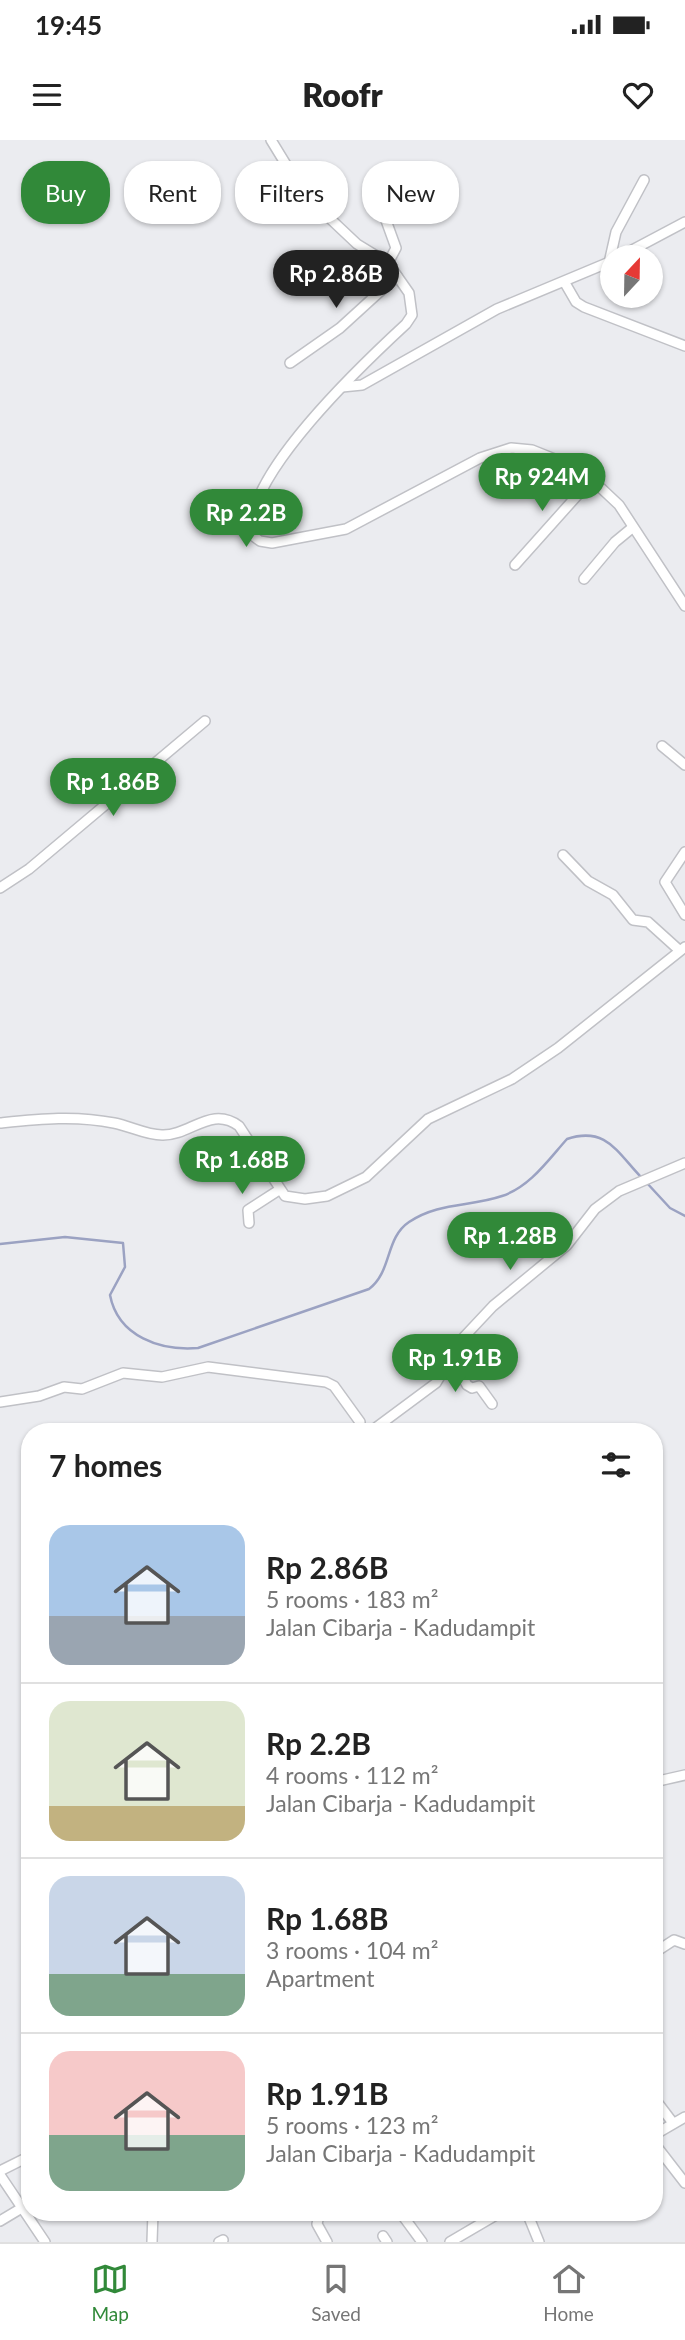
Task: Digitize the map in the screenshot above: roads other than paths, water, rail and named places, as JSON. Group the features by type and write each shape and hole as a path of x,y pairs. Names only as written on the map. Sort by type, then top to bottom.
{"street":[{"path":"271,140 304,194 357,244 388,263 409,293 412,315 342,387 287,450 253,516 252,535 260,541 293,541 346,529 480,458 511,448 549,456 591,480 619,505 685,606"},
{"path":"614,245 616,232 644,180"},
{"path":"642,245 685,222"},
{"path":"387,224 396,248 388,263"},
{"path":"342,387 362,384 497,309 600,267"},
{"path":"290,363 340,328 397,276"},
{"path":"565,283 576,302 584,307 685,346"},
{"path":"515,565 591,480"},
{"path":"584,579 615,542 632,528"},
{"path":"0,888 29,869 205,721"},
{"path":"662,746 685,765"},
{"path":"685,852 665,882 685,915"},
{"path":"0,1124 82,1118 164,1136 210,1119 230,1119 239,1126 279,1190 289,1199 305,1199 341,1192 366,1177 428,1119 512,1079 558,1048 682,949 648,922 633,920 613,895 587,881 564,855"},
{"path":"383,1423 428,1391 463,1338 493,1306 567,1245 594,1209 627,1186 685,1163"},
{"path":"249,1223 248,1210 279,1190"},
{"path":"452,1358 467,1385 472,1388 479,1386 492,1404"},
{"path":"0,1402 39,1396 64,1387 82,1389 123,1373 162,1377 208,1367 326,1382 334,1386 360,1422"},
{"path":"663,1780 685,1775"},
{"path":"663,1947 674,1940 685,1944"},
{"path":"663,2110 673,2123"},
{"path":"663,2129 685,2117"},
{"path":"663,2155 685,2183"},
{"path":"21,2161 0,2173 21,2199"},
{"path":"0,2221 21,2208"},
{"path":"34,2221 45,2242"},
{"path":"152,2242 153,2221"},
{"path":"318,2221 327,2242"},
{"path":"407,2221 422,2242"},
{"path":"450,2242 486,2221"},
{"path":"530,2221 539,2242"}],"waterway":[{"path":"0,1244 65,1237 123,1243 125,1267 110,1295 122,1321 132,1331 156,1344 198,1348 369,1289 382,1274 396,1237 409,1222 432,1211 512,1192 538,1172 567,1139 580,1136 601,1139 610,1144 641,1177"},
{"path":"646,1182 670,1208 685,1216"}]}
